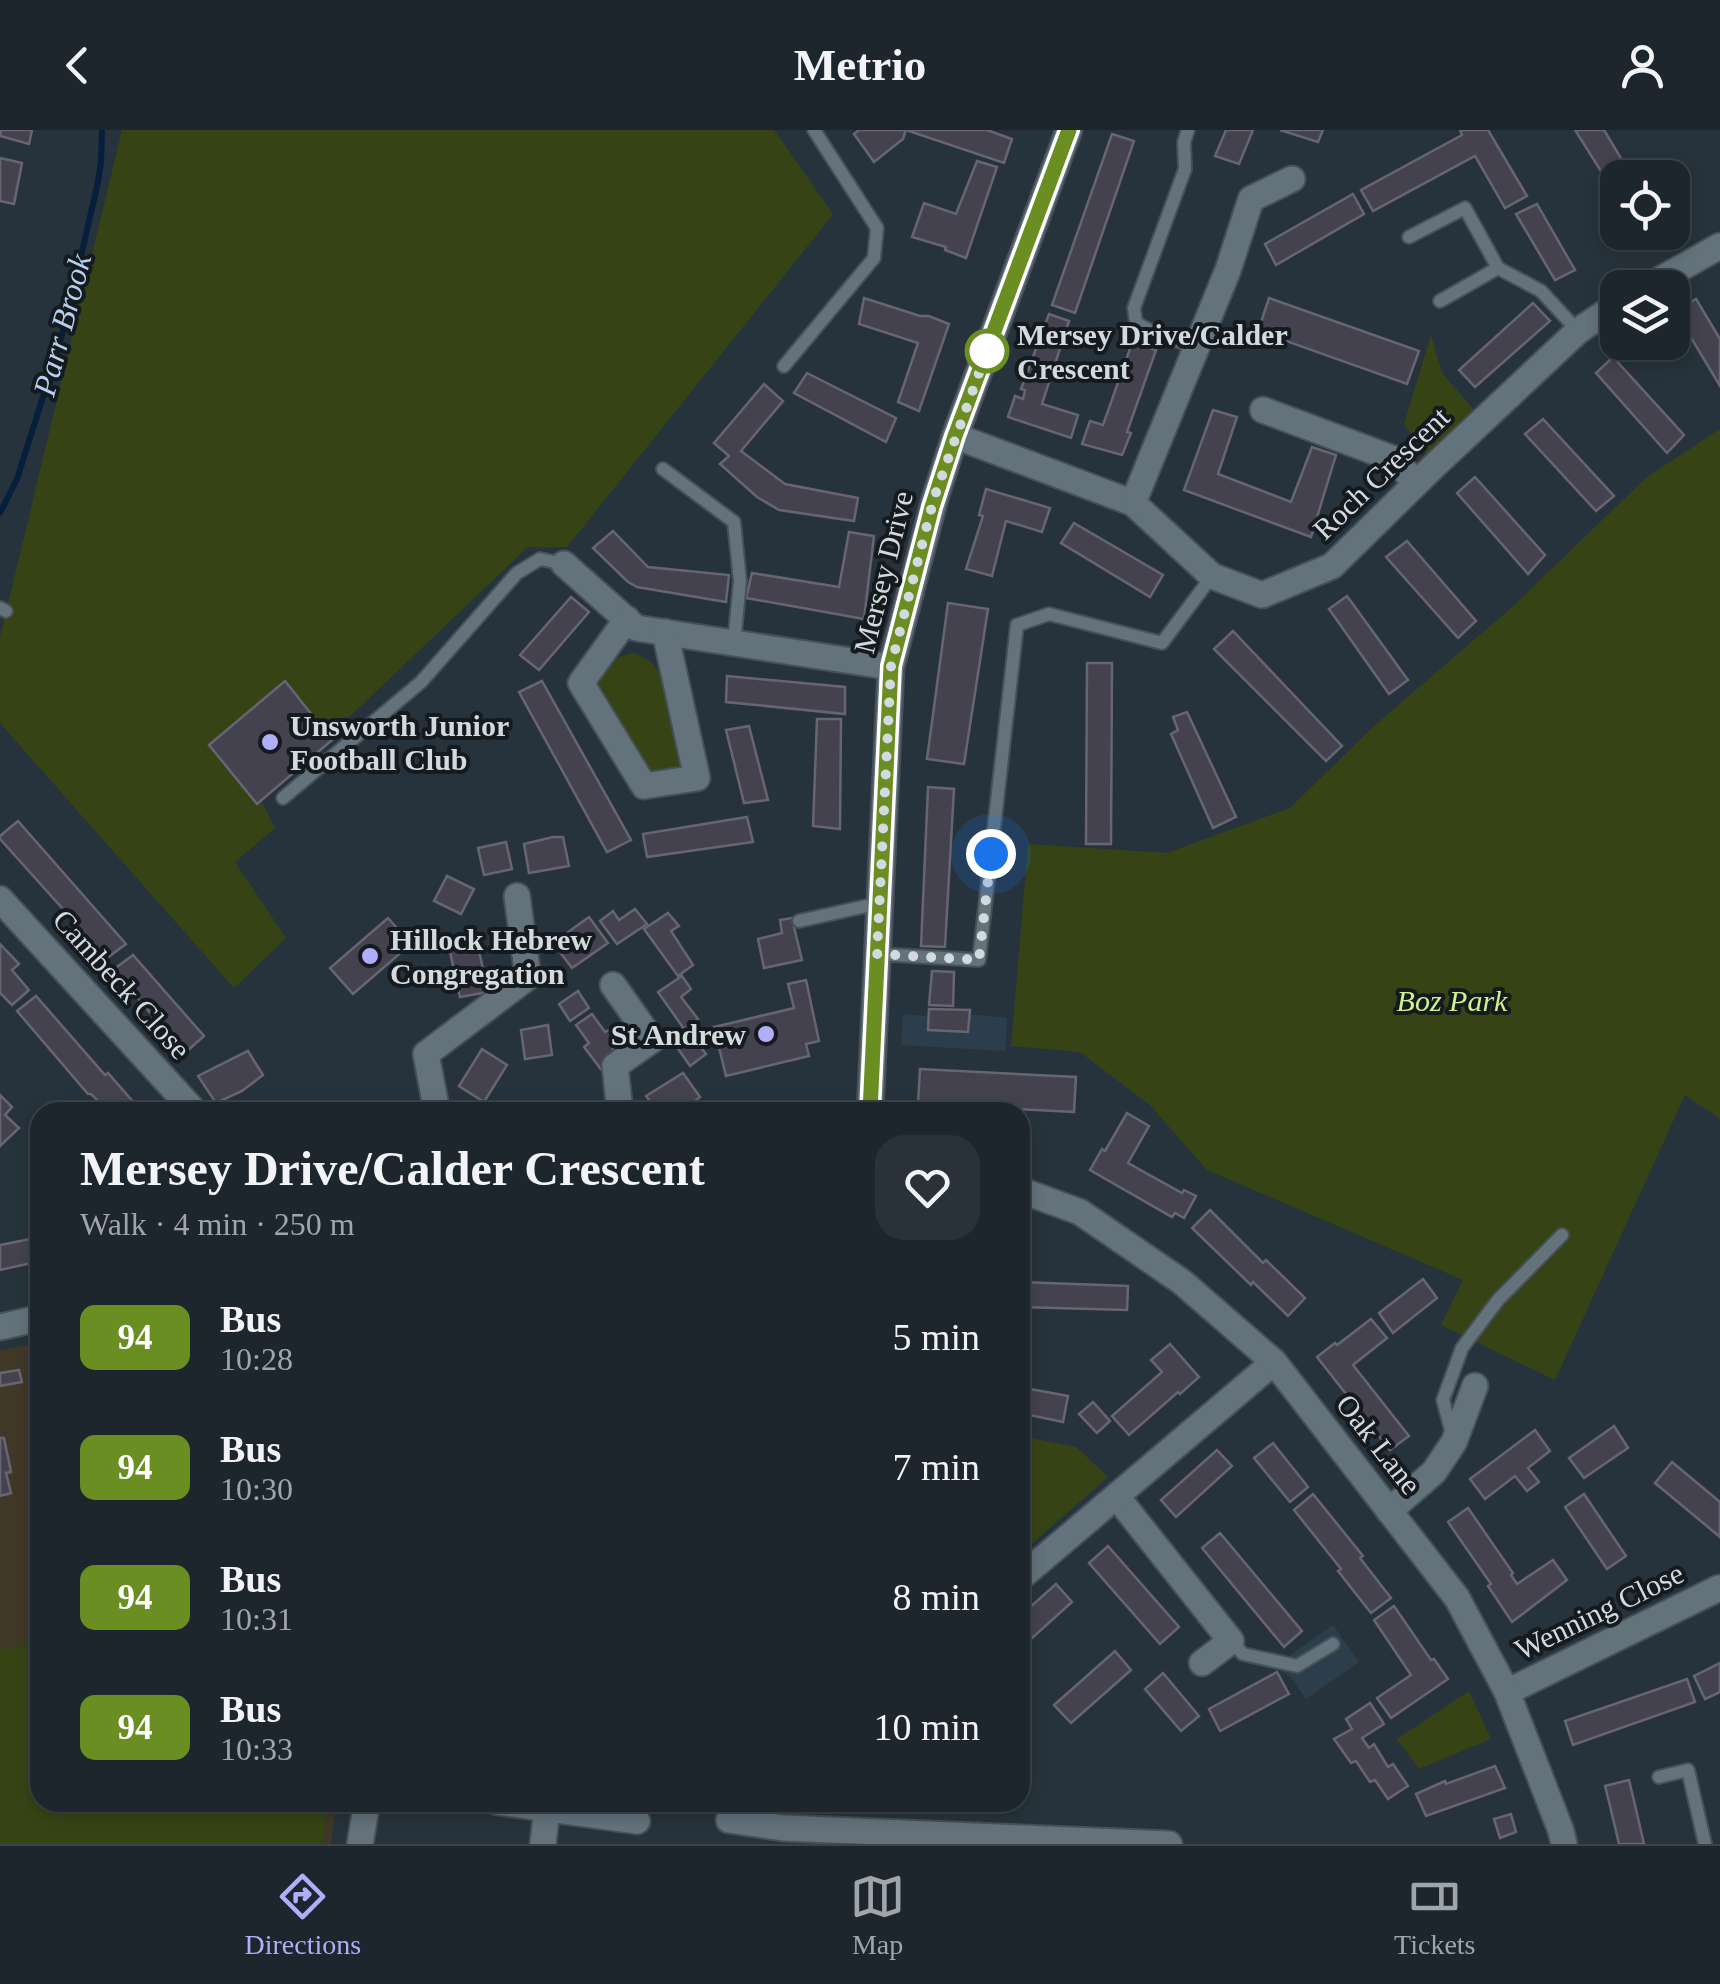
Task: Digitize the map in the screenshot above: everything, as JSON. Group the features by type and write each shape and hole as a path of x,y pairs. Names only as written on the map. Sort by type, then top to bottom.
{"street":[{"name":"Mersey Drive","path":"870,1102 891,666 932,507 955,436 1069,130"},
{"path":"1133,503 1228,270 1251,199 1292,178"},
{"path":"1677,270 1720,246"},
{"name":"Roch Crescent","path":"955,436 1133,503 1212,576 1262,595 1332,566 1578,331 1600,316"},
{"path":"1263,410 1394,460 1416,484"},
{"path":"564,564 636,628 891,666"},
{"path":"626,619 582,683 644,786 697,778 666,632"},
{"path":"435,1102 426,1054 528,977 517,896"},
{"name":"Cambeck Close","path":"0,899 186,1102"},
{"path":"613,985 652,1040 615,1066 619,1102"},
{"name":"Oak Lane","path":"1030,1194 1080,1212 1182,1282 1274,1362 1456,1598 1508,1692 1564,1844"},
{"path":"0,1327 30,1320"},
{"path":"1030,1570 1274,1362"},
{"path":"1389,1511 1434,1472 1454,1442 1475,1386"},
{"path":"1116,1497 1230,1641 1202,1664"},
{"name":"Wenning Close","path":"1508,1692 1719,1588"},
{"path":"360,1844 365,1812"},
{"path":"543,1844 547,1812"},
{"path":"575,1812 637,1821"},
{"path":"730,1820 784,1836 1169,1844"}],"lane":[{"path":"784,366 874,258 878,228 814,130"},
{"path":"1188,130 1184,169 1134,308 1136,323 1196,348"},
{"path":"1409,237 1465,208 1498,268 1541,291 1578,331"},
{"path":"1440,302 1498,268"},
{"path":"663,468 734,522 740,581 734,642"},
{"path":"283,798 421,682 516,573 540,559 564,564"},
{"path":"877,954 979,960 1017,625 1048,614 1162,643 1212,576"},
{"path":"799,921 880,902"},
{"path":"1454,1442 1443,1400 1462,1348 1498,1300 1562,1235"},
{"path":"1230,1641 1243,1654 1298,1666 1333,1644"},
{"path":"1658,1777 1688,1770 1705,1844"}],"shaded area":[{"path":"929,1009 970,1010 970,1014 1007,1018 1005,1051 901,1045 903,1014 928,1016"},
{"path":"30,1344 30,1812 335,1812 331,1844 0,1844 0,1350"},
{"path":"1333,1625 1359,1662 1306,1699 1290,1676 1282,1672 1281,1656 1289,1656"}],"green space":[{"path":"122,130 774,130 833,214 567,547 528,547 261,801 275,828 235,862 286,938 234,988 0,723 0,637"},
{"path":"1431,335 1442,373 1474,410 1426,454 1404,424"},
{"name":"Boz Park","path":"1720,429 1720,1119 1685,1095 1555,1380 1441,1325 1463,1280 1207,1170 1150,1105 1080,1052 1011,1046 1028,844 1167,853 1290,808 1372,728 1511,608 1647,477"},
{"path":"635,653 654,665 665,688 682,765 675,773 647,776 594,696 607,667 619,657"},
{"path":"1030,1438 1076,1447 1108,1477 1030,1545"},
{"path":"30,1644 30,1812 327,1812 323,1844 0,1844 0,1650"},
{"path":"1469,1691 1491,1739 1419,1769 1397,1739"}],"building":[{"path":"1,130 32,130 29,144 0,136"},
{"path":"859,130 906,130 903,139 874,162 854,134"},
{"path":"906,130 987,130 1012,139 1004,163"},
{"path":"1226,130 1253,130 1239,164 1215,156"},
{"path":"1280,130 1323,130 1318,142"},
{"path":"1460,130 1488,130 1527,196 1505,208 1475,156 1373,211 1361,190 1462,135"},
{"path":"1575,130 1604,130 1622,160 1600,160 1600,170"},
{"path":"1112,134 1134,141 1075,313 1052,305"},
{"path":"0,158 22,163 14,204 0,201"},
{"path":"977,161 997,167 966,258 945,250 946,247 912,237 924,203 956,214"},
{"path":"1353,194 1364,214 1276,265 1265,244"},
{"path":"1537,204 1575,270 1555,280 1516,214"},
{"path":"864,298 949,324 919,411 898,402 918,343 859,324"},
{"path":"1269,298 1419,351 1407,384 1258,331"},
{"path":"1696,299 1720,339 1720,386 1690,336 1690,302"},
{"path":"1533,303 1550,321 1475,387 1459,370"},
{"path":"1049,314 1069,321 1042,404 1078,415 1071,438 1008,417 1015,396 1023,399 1025,390 1021,389"},
{"path":"1132,343 1156,350 1122,455 1082,444 1090,421 1103,425"},
{"path":"1610,360 1616,360 1684,435 1667,453 1596,373"},
{"path":"807,373 896,418 886,442 794,393"},
{"path":"764,384 783,401 741,451 785,484 858,498 854,521 779,510 757,497 720,464 729,456 714,443"},
{"path":"1213,410 1237,417 1218,474 1291,502 1312,447 1336,455 1311,537 1184,490"},
{"path":"1543,419 1614,496 1596,511 1525,434"},
{"path":"1475,477 1545,555 1528,574 1457,493"},
{"path":"986,489 1050,508 1042,532 1006,521 992,576 966,569 983,516 979,515"},
{"path":"1074,523 1163,575 1150,597 1061,543"},
{"path":"613,531 648,567 729,575 726,602 637,587 628,582 593,548"},
{"path":"849,532 874,536 864,619 746,598 752,573 839,587"},
{"path":"1407,541 1476,621 1458,638 1386,557"},
{"path":"1347,596 1408,680 1389,694 1329,609"},
{"path":"571,597 589,612 539,670 520,655"},
{"path":"948,603 988,609 964,764 927,759"},
{"path":"1233,631 1342,746 1326,761 1214,649"},
{"path":"1087,663 1112,663 1111,844 1086,844"},
{"path":"727,676 845,687 845,714 726,702"},
{"name":"Unsworth Junior Football Club","path":"285,681 332,740 257,804 209,745"},
{"path":"542,681 631,840 607,852 519,692"},
{"path":"1187,712 1236,817 1213,828 1171,734 1178,730 1173,717"},
{"path":"817,719 841,719 840,829 813,826"},
{"path":"749,726 768,800 744,803 726,730"},
{"path":"928,787 954,789 945,947 921,946"},
{"path":"747,817 753,842 647,857 643,834"},
{"path":"18,821 126,944 107,958 0,839"},
{"path":"563,837 569,866 529,873 524,844"},
{"path":"506,842 512,869 484,875 478,848"},
{"path":"447,876 474,889 461,914 434,901"},
{"path":"635,909 647,924 617,944 600,921 613,911 619,920"},
{"path":"668,913 679,926 671,931 693,965 678,976 644,929"},
{"path":"589,917 608,943 572,968 553,943"},
{"path":"798,917 800,925 794,927 802,960 764,968 758,939 782,933 780,920"},
{"name":"Hillock Hebrew Congregation","path":"388,918 411,944 353,994 330,968"},
{"path":"476,937 488,992 460,997 448,943"},
{"path":"0,944 19,964 12,970 29,990 12,1005 0,993"},
{"path":"133,955 204,1036 185,1053 113,970"},
{"path":"932,971 954,972 953,1006 929,1005"},
{"path":"682,976 691,989 681,997 698,1019 684,1029 658,992"},
{"name":"St Andrew","path":"806,980 819,1041 806,1044 809,1056 726,1076 714,1027 794,1008 788,984"},
{"path":"578,991 589,1008 570,1021 559,1004"},
{"path":"36,996 133,1102 99,1102 88,1094 17,1011"},
{"path":"929,1009 970,1010 968,1032 928,1030"},
{"path":"592,1014 617,1041 611,1046 621,1059 603,1072 584,1047 589,1043 576,1025"},
{"path":"548,1025 552,1055 525,1059 521,1030"},
{"path":"687,1030 706,1054 690,1066 672,1040"},
{"path":"482,1049 507,1065 484,1102 459,1086"},
{"path":"248,1051 263,1075 218,1102 198,1076"},
{"path":"920,1069 1076,1077 1074,1112 1030,1110 1030,1102 918,1102"},
{"path":"683,1073 700,1097 693,1102 646,1102 646,1096"},
{"path":"0,1095 12,1107 5,1115 19,1128 0,1146"},
{"path":"1127,1113 1149,1126 1128,1163 1182,1193 1184,1190 1196,1196 1184,1218 1175,1213 1172,1217 1090,1170"},
{"path":"1210,1210 1305,1298 1288,1316 1192,1228"},
{"path":"30,1239 30,1263 0,1270 0,1245"},
{"path":"1423,1279 1437,1298 1393,1333 1379,1313"},
{"path":"1030,1282 1128,1286 1127,1310 1030,1307"},
{"path":"1371,1319 1387,1338 1353,1365 1409,1436 1390,1450 1317,1357"},
{"path":"1170,1344 1199,1377 1129,1435 1112,1416 1162,1372 1151,1360"},
{"path":"19,1370 22,1382 0,1386 0,1373"},
{"path":"1030,1389 1068,1396 1063,1422 1030,1415"},
{"path":"1093,1402 1110,1421 1097,1433 1079,1414"},
{"path":"1614,1426 1628,1448 1584,1478 1569,1458"},
{"path":"1535,1430 1550,1451 1528,1468 1539,1482 1527,1491 1515,1476 1485,1499 1470,1479"},
{"path":"0,1438 4,1438 11,1472 6,1473 11,1493 0,1496"},
{"path":"1273,1443 1308,1487 1290,1502 1254,1458"},
{"path":"1217,1450 1232,1466 1176,1517 1161,1500"},
{"path":"1672,1462 1720,1502 1720,1537 1655,1483"},
{"path":"1313,1494 1391,1598 1371,1613 1294,1510"},
{"path":"1584,1494 1626,1556 1607,1569 1565,1507"},
{"path":"1468,1508 1517,1584 1553,1560 1567,1580 1512,1622 1448,1522"},
{"path":"1220,1533 1302,1631 1284,1647 1202,1548"},
{"path":"1108,1546 1179,1627 1160,1644 1089,1563"},
{"path":"1056,1584 1072,1602 1030,1640 1030,1607"},
{"path":"1394,1606 1448,1679 1391,1718 1377,1698 1411,1675 1374,1620"},
{"path":"1115,1651 1131,1670 1071,1723 1054,1705"},
{"path":"1720,1663 1720,1692 1705,1699 1694,1676"},
{"path":"1277,1672 1289,1694 1220,1731 1209,1709"},
{"path":"1163,1673 1199,1716 1181,1731 1145,1689"},
{"path":"1687,1679 1695,1702 1573,1745 1565,1721"},
{"path":"1370,1703 1384,1724 1362,1738 1369,1748 1374,1744 1388,1767 1393,1764 1408,1786 1388,1799 1356,1761 1351,1763 1334,1739 1352,1729 1346,1719"},
{"path":"1495,1766 1505,1788 1426,1816 1416,1794"},
{"path":"1629,1780 1644,1844 1619,1844 1605,1786"},
{"path":"1511,1814 1516,1832 1500,1838 1494,1819"}],"waterway":[{"name":"Parr Brook","path":"0,513 17,479 67,317 98,182 102,130"}],"bus line":[{"name":"94","path":"870,1102 891,666 932,507 955,436 1069,130"}],"place":[{"name":"Mersey Drive/Calder Crescent","path":"987,351"},
{"name":"Unsworth Junior Football Club","path":"270,742"},
{"name":"Hillock Hebrew Congregation","path":"370,956"},
{"name":"St Andrew","path":"766,1034"}],"route":[{"path":"987,351 992,337 934,498 891,666 877,954 979,960 991,854"}]}
